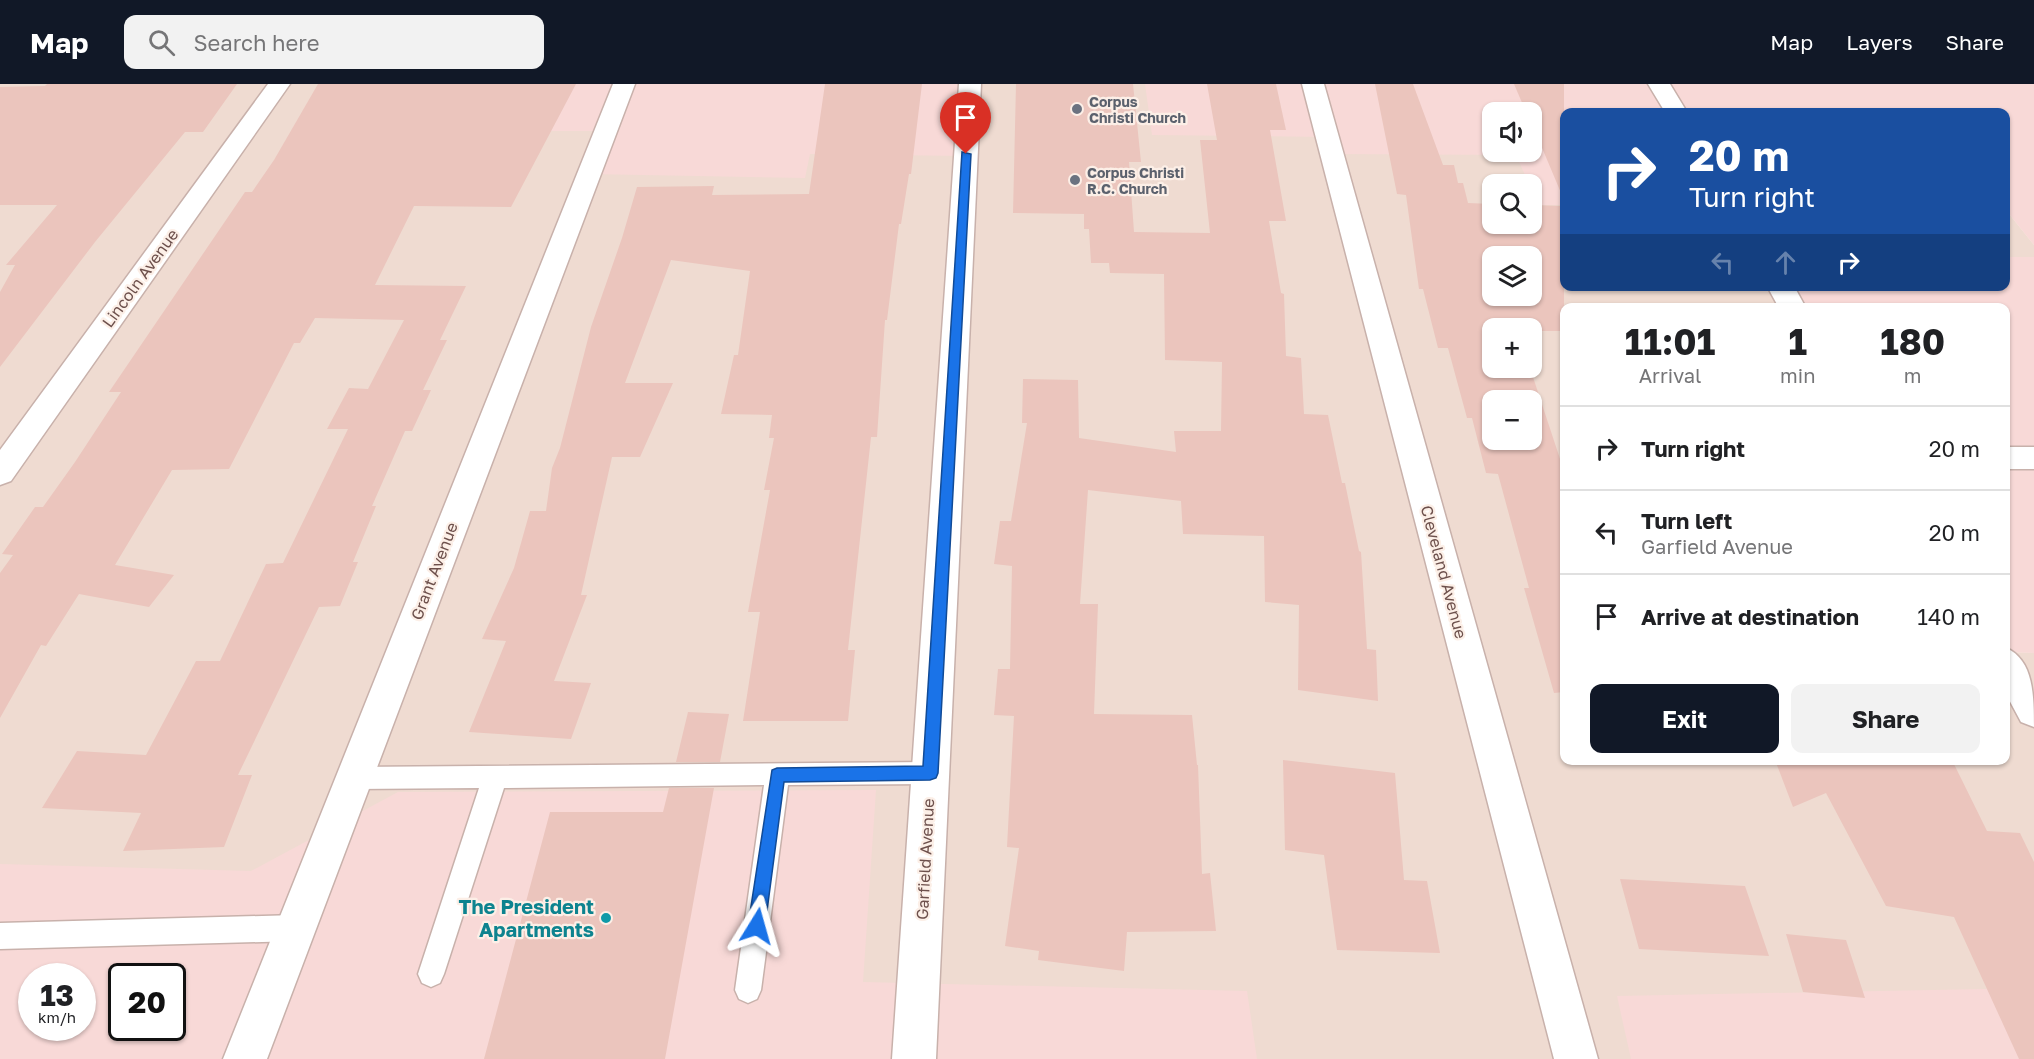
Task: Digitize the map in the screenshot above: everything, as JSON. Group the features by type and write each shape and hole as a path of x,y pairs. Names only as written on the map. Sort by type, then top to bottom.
{"street":[{"name":"Lincoln Avenue","path":"0,472 279,84"},
{"name":"Grant Avenue","path":"245,1059 624,84"},
{"name":"Garfield Avenue","path":"914,1059 970,84"},
{"name":"Cleveland Avenue","path":"1313,84 1576,1059"},
{"path":"1659,84 1674,108"},
{"path":"2010,458 2034,458"},
{"path":"2010,670 2034,711"}],"lane":[{"path":"354,778 930,773"},
{"path":"748,990 777,775"},
{"path":"430,974 495,777"},
{"path":"0,936 296,928"}],"shaded area":[{"path":"0,84 1659,84 1578,108 1560,108 1560,291 1783,291 1790,303 1560,303 1560,765 2010,765 2010,652 2034,653 2034,1059 0,1059"},
{"path":"374,84 969,84 964,156 810,154 805,178 589,174 605,131 424,131"},
{"path":"1145,84 2034,84 2034,245 2010,215 2010,108 1560,108 1560,205 1542,205 1542,174 1525,174 1519,162 1542,162 1542,102 1482,102 1482,155 1332,154 1327,137 1152,135"},
{"path":"2010,215 2034,245 2034,257 2010,257"},
{"path":"2010,257 2034,257 2034,653 2010,652 2010,303 1790,303 1783,291 2010,291"},
{"path":"876,790 863,982 1247,991 1257,1059 0,1059 0,864 251,871 398,792"},
{"path":"2034,988 2034,1059 1631,1059 1617,996"}],"building":[{"path":"47,84 237,84 203,132 185,132 95,242 0,367 0,292 15,265 6,265 57,205 0,205 0,87 45,86"},
{"path":"318,84 576,84 511,207 414,206 375,285 466,286 440,340 447,340 423,390 431,390 412,431 405,431 372,506 376,506 353,562 358,562 340,606 319,607 238,775 252,775 224,847 123,851 141,813 42,808 77,751 146,755 196,661 220,661 266,564 283,563 348,429 327,429 349,388 368,389 404,320 315,318 300,343 294,343 229,469 172,470 115,565 174,575 149,607 79,594 46,646 41,645 0,718 0,573 13,555 2,554 35,507 43,507 75,462 121,392 109,392 245,192 252,192 274,160"},
{"path":"825,84 922,84 911,174 909,174 901,224 899,224 887,320 885,320 877,437 871,437 848,650 855,650 848,721 743,721 760,612 748,612 770,490 764,490 774,438 769,438 772,415 721,414 734,355 738,355 750,271 671,260 625,383 673,383 640,457 612,457 581,595 587,595 554,681 591,683 571,739 469,732 506,641 482,639 514,568 530,511 546,511 552,468 560,448 591,327 637,187 714,186 712,195 809,194"},
{"path":"1016,84 1133,84 1141,162 1129,162 1134,232 1210,233 1200,140 1217,140 1207,84 1276,84 1286,130 1270,130 1286,221 1269,221 1281,293 1284,294 1286,356 1301,358 1304,414 1328,415 1342,483 1345,483 1361,552 1367,649 1376,650 1378,701 1298,690 1299,605 1265,602 1264,536 1183,534 1181,501 1088,490 1080,604 1098,604 1094,714 1192,715 1198,765 1202,874 1210,873 1216,931 1127,932 1124,971 1038,960 1039,951 1005,946 1019,848 1007,847 1014,716 994,715 998,669 1010,669 1012,566 994,564 1000,521 1011,521 1027,423 1022,423 1023,379 1078,380 1079,438 1176,452 1174,431 1221,431 1222,362 1165,360 1164,274 1110,273 1109,263 1091,263 1089,229 1084,229 1084,214 1013,213"},
{"path":"1375,84 1413,84 1443,165 1454,165 1458,183 1463,183 1468,203 1482,204 1482,234 1542,234 1542,205 1560,206 1560,291 1564,291 1564,303 1560,303 1560,331 1542,331 1542,318 1482,318 1482,378 1533,378 1537,390 1482,390 1482,450 1542,450 1542,404 1560,459 1560,692 1554,693 1524,588 1529,588 1498,474 1486,473 1472,418 1467,418 1448,348 1438,348 1423,289 1419,289 1406,195 1397,194"},
{"path":"1514,84 1564,84 1564,108 1560,108 1560,190 1542,148 1542,102 1522,102"},
{"path":"688,712 729,714 720,762 676,762"},
{"path":"1283,760 1395,773 1404,880 1427,881 1440,953 1337,950 1324,855 1285,850"},
{"path":"1777,765 1954,765 1987,831 2020,833 2034,862 2034,1059 2019,1059 1954,917 1886,906 1826,793 1793,807"},
{"name":"The President Apartments","path":"669,788 714,788 665,1059 484,1059 550,812 663,812"},
{"path":"1620,879 1745,886 1769,956 1639,949"},
{"path":"1786,934 1846,940 1865,998 1803,992"}],"place":[{"name":"Corpus Christi Church","path":"1077,109"},
{"name":"Corpus Christi R.C. Church","path":"1075,180"},
{"name":"The President Apartments","path":"606,918"}],"route":[{"path":"757,926 777,775 930,773 966,154"}]}
